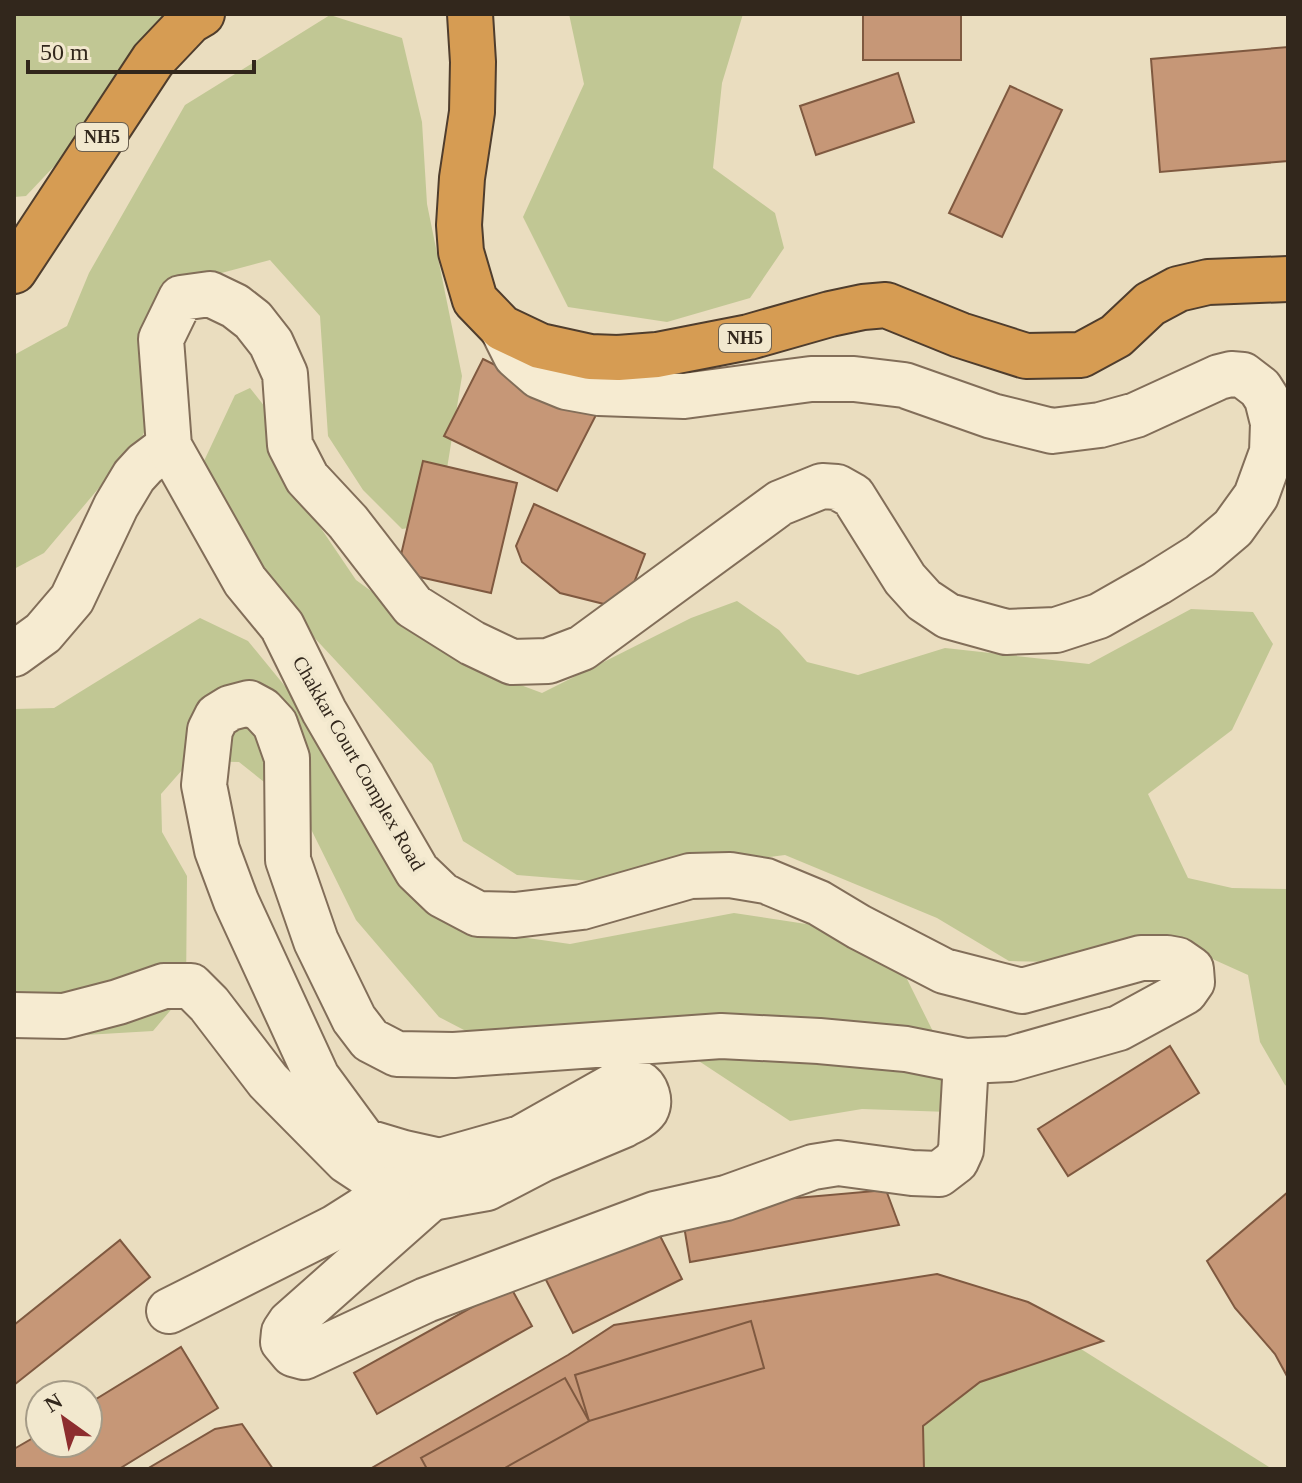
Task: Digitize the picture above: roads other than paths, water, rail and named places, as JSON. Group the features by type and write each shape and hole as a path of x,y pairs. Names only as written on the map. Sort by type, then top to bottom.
{"highway":[{"name":"NH5","path":"14,271 153,60 190,21 202,14"},
{"name":"NH5","path":"470,14 472,112 462,178 461,252 475,300 502,328 540,346 590,357 657,355 749,337 830,314 886,305 960,335 1026,356 1081,355 1116,336 1150,304 1178,289 1208,282 1288,279"}],"street":[{"name":"Chakkar Court Complex Road","path":"14,1015 64,1016 164,986 191,986 209,1004 268,1081 347,1161 394,1192 431,1198 487,1188 543,1159 637,1118 647,1108 649,1097 643,1087 624,1080 521,1138 440,1161 364,1141 317,1077 236,901 217,850 204,785 210,730 217,716 230,708 249,703 262,710 275,724 287,758 288,860 316,941 354,1019 370,1040 397,1054 454,1055 721,1036 906,1049 966,1061 1010,1059 1119,1028 1185,992 1192,982 1191,969 1178,960 1167,958 1141,958 1022,991 944,971 819,903 766,881 730,875 690,876 582,907 515,915 478,914 442,895 417,871 324,711 282,626 245,581 169,446 161,339 181,298 210,294 235,306 253,320 271,343 285,374 290,445 307,478 348,522 413,606 472,643 512,662 548,661 582,648 780,503 822,486 837,487 853,496 905,579 924,600 948,616 1006,632 1056,630 1099,616 1200,556 1233,528 1256,496 1272,452 1273,423 1267,399 1260,388 1243,375 1231,374 1136,415 1100,425 1052,431 992,416 904,385 854,379 811,379 684,396 599,393 566,387 539,376 516,356 502,328"},
{"path":"14,654 43,633 72,599 116,506 134,476 169,446"},
{"path":"431,1198 290,1323 284,1332 283,1342 293,1354 304,1357 426,1300 655,1214 726,1198 813,1167 838,1163 939,1174 956,1161 961,1150 966,1061"},
{"path":"169,1311 334,1228 388,1189"}]}
